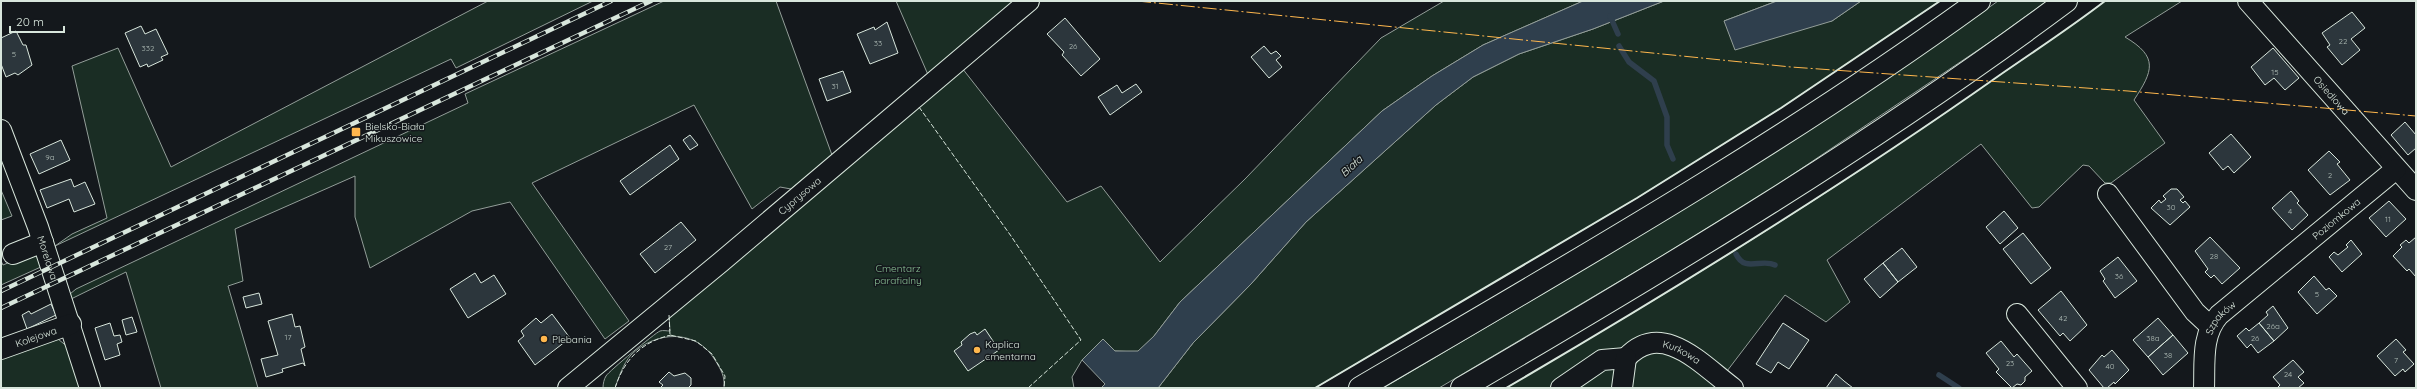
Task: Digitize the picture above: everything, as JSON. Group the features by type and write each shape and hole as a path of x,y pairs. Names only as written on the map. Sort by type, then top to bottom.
{"highway":[{"path":"1360,388 1692,191 1859,83 1979,1"},
{"path":"1462,388 1650,277 1790,190 1910,111 2066,1"}],"street":[{"name":"Cyprysowa","path":"568,388 841,167 1029,1"},
{"name":"Osiedlowa","path":"2248,1 2409,178"},
{"name":"Morelowa","path":"1,130 43,242 71,324 90,388"},
{"name":"Poziomkowa","path":"2277,269 2409,178"},
{"path":"2108,194 2195,312 2210,326"},
{"path":"13,254 43,242"},
{"name":"Szpaków","path":"2204,388 2206,336 2210,326 2219,315 2277,269"},
{"path":"2017,314 2077,388"},
{"name":"Kolejowa","path":"1,349 71,324"},
{"name":"Kurkowa","path":"1626,358 1632,352 1649,343 1668,343 1733,388"},
{"path":"1561,388 1602,360 1610,358 1626,358 1622,388"}],"green space":[{"path":"488,1 593,1 456,68 451,59 55,246 72,234 107,218 72,66 118,48 171,167"},
{"path":"664,1 776,1 832,155 791,189 780,187 752,209 694,105 532,183 629,321 605,339 510,202 472,211 370,268 355,217 355,176 235,229 243,281 228,286 258,388 161,388 126,272 71,299 70,294 76,289 468,103 465,94"},
{"path":"896,1 1019,1 929,77"},
{"name":"Cmentarz parafialny","path":"1444,1 1583,1 1483,45 1432,76 1382,111 1180,302 1154,336 1138,352 1115,351 1103,339 1082,360 1072,377 1074,388 724,388 724,380 721,370 707,350 697,342 675,336 652,341 641,347 631,355 626,362 615,388 603,388 606,376 623,360 660,331 670,331 669,315 962,68 1067,202 1101,186 1160,262 1245,179 1381,38"},
{"path":"1664,1 1777,1 1724,21 1832,21 1861,1 1940,1 1781,108 1637,198 1315,388 1158,388 1193,343 1251,284 1306,222 1436,105 1473,77 1519,54 1593,29"},
{"path":"1998,1 2047,1 1990,42 1771,189 1667,253 1439,388 1383,388 1540,296 1695,202 1849,104"},
{"path":"2105,1 2182,1 2125,37 2136,44 2148,58 2148,73 2134,100 2165,143 2111,183 2105,183 2089,166 2083,165 2039,207 2032,208 1981,144 1827,260 1850,302 1826,322 1785,295 1724,375 1680,341 1555,388 1506,388 1631,314 1816,199 1937,118"},
{"path":"1,190 12,216 1,220"},
{"path":"39,250 43,266 1,285 1,261 3,265"},
{"path":"58,339 69,348 81,388 1,388 1,353"},
{"path":"1661,348 1725,388 1627,388 1631,363"},
{"path":"1617,363 1616,388 1567,388"}],"water":[{"name":"Biała","path":"1583,1 1664,1 1593,29 1519,54 1473,77 1436,105 1306,222 1251,284 1193,343 1158,388 1101,388 1105,384 1082,360 1103,339 1115,351 1138,351 1154,336 1180,302 1382,111 1432,76 1483,45"},
{"path":"1777,1 1861,1 1832,21 1735,50 1724,21"}],"building":[{"path":"2352,12 2365,28 2351,39 2360,50 2342,65 2327,47 2330,45 2322,33"},
{"path":"1065,18 1100,59 1081,76 1062,55 1064,52 1047,34"},
{"path":"887,22 898,53 870,64 857,34 874,27 875,30"},
{"path":"141,26 145,34 156,29 168,54 161,57 163,60 148,67 147,64 140,67 125,33"},
{"path":"16,31 23,45 26,45 32,65 18,75 15,73 6,77 1,64 1,38"},
{"path":"1264,46 1271,54 1276,51 1281,56 1276,60 1282,67 1269,78 1251,57"},
{"path":"2273,48 2299,78 2285,90 2274,78 2265,85 2251,67"},
{"path":"843,71 851,92 827,101 819,79"},
{"path":"1136,84 1142,92 1110,115 1098,97 1117,85 1122,93"},
{"path":"2405,122 2416,135 2416,148 2408,155 2391,135"},
{"path":"2231,134 2251,157 2234,173 2228,166 2223,170 2209,153"},
{"path":"690,135 698,145 690,150 683,140"},
{"path":"61,140 70,160 39,174 30,154"},
{"path":"670,145 679,159 630,195 620,181"},
{"path":"2329,151 2340,162 2337,164 2350,180 2330,195 2308,170"},
{"path":"71,179 74,187 85,182 95,204 74,212 69,199 47,208 40,190"},
{"path":"2171,189 2177,189 2184,197 2180,200 2183,203 2185,201 2190,207 2170,225 2151,208 2159,200 2161,203 2166,199 2163,196"},
{"path":"2291,191 2299,201 2297,203 2308,215 2292,230 2272,208"},
{"path":"2389,201 2406,219 2386,237 2369,218"},
{"path":"2004,211 2018,228 2000,244 1986,227"},
{"path":"681,222 696,240 655,273 640,254"},
{"path":"2023,233 2051,268 2031,284 2003,249"},
{"path":"2210,237 2240,268 2222,284 2214,275 2211,278 2205,272 2208,269 2195,251"},
{"path":"2416,237 2416,277 2409,269 2407,271 2393,256 2402,247 2400,245 2406,240 2409,243"},
{"path":"2351,240 2362,254 2342,272 2329,257 2334,252 2338,255 2348,247 2346,245"},
{"path":"1902,248 1917,267 1898,282 1883,263"},
{"path":"2118,257 2137,281 2115,298 2103,281 2105,279 2100,271"},
{"path":"1883,263 1898,282 1880,298 1864,279"},
{"path":"475,273 481,283 494,275 506,294 468,318 450,289"},
{"path":"2314,276 2326,290 2329,288 2337,296 2317,314 2298,292"},
{"path":"2061,291 2087,325 2070,341 2063,333 2060,336 2038,310"},
{"path":"259,293 262,304 246,308 243,297"},
{"path":"51,304 56,315 27,329 22,315 29,311 31,314"},
{"path":"2273,306 2288,328 2274,341 2259,323 2268,315 2266,312"},
{"path":"292,314 295,327 300,326 305,347 301,349 305,366 303,363 282,369 283,372 266,377 261,359 278,355 268,321"},
{"name":"Plebania","path":"552,314 570,338 535,365 518,341 524,336 521,331 536,318 541,323"},
{"path":"132,317 137,332 126,335 122,320"},
{"path":"2158,318 2173,335 2148,357 2133,340"},
{"path":"110,323 114,336 120,335 122,342 117,344 120,355 105,360 95,328"},
{"path":"1783,323 1809,340 1789,369 1778,362 1771,373 1756,364"},
{"path":"2259,323 2274,341 2258,353 2251,344 2247,348 2237,336 2246,328 2249,331"},
{"name":"Kaplica cmentarna","path":"985,329 999,350 968,371 954,351 962,345 961,342 970,334 975,332 977,335"},
{"path":"2173,335 2188,353 2163,375 2148,357"},
{"path":"2396,339 2406,350 2403,352 2414,364 2405,372 2403,369 2395,376 2377,356"},
{"path":"2001,341 2014,357 2017,354 2032,371 2025,377 2025,381 2021,385 2017,384 2012,388 1996,372 1999,369 1986,353"},
{"path":"2112,350 2129,370 2115,384 2114,382 2107,388 2104,388 2089,370 2102,355 2104,357"},
{"path":"2293,360 2304,372 2298,377 2304,383 2298,388 2277,388 2280,385 2273,377"},
{"path":"669,372 674,376 685,373 691,378 691,385 688,388 660,388 663,385 659,382"},
{"path":"1836,374 1844,381 1853,388 1826,388"}],"waterway":[{"path":"1610,16 1618,34"},
{"path":"1619,46 1629,62 1654,81 1667,117 1667,145 1673,159"},
{"path":"1736,254 1744,263 1770,263 1775,265"},
{"path":"1939,375 1959,388"}],"railway":[{"path":"1,291 611,1"},
{"path":"1,308 651,1"}],"fence":[{"path":"919,107 1011,236 1081,340 1028,388"},
{"path":"669,315 670,335 696,341 712,354 725,376 724,388"},
{"path":"615,388 623,369 642,347 660,338 671,335"}],"wall":[{"path":"1315,388 1637,198 1781,108 1940,1"},
{"path":"1506,388 1631,314 1816,199 1937,118 2105,1"}],"power":[{"path":"1137,1 1791,67 2128,91 2416,116"}],"place":[{"name":"Bielsko-Biała Mikuszowice","path":"356,132"},
{"name":"Plebania","path":"544,339"},
{"name":"Kaplica cmentarna","path":"977,350"}]}
